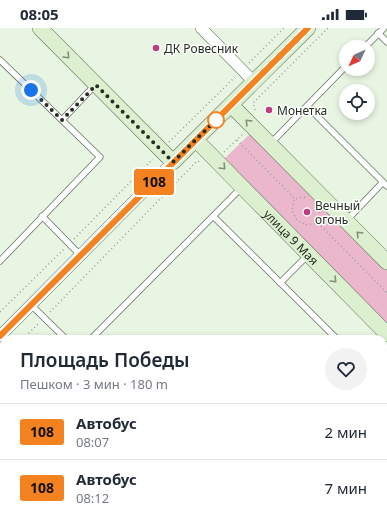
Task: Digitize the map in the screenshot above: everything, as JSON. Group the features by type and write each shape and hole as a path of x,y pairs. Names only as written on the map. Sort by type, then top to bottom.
{"street":[{"path":"40,28 173,162"},
{"path":"201,28 254,82"},
{"path":"1,335 308,28"},
{"path":"231,105 387,262"},
{"name":"улица 9 Мая","path":"196,140 308,254 384,335"}],"lane":[{"path":"372,40 384,28"},
{"path":"378,34 387,42"},
{"path":"0,60 100,157 0,261"},
{"path":"270,144 339,73"},
{"path":"62,120 96,85"},
{"path":"307,106 385,184 346,221"},
{"path":"95,335 242,187"},
{"path":"42,216 80,255"},
{"path":"213,216 333,335"},
{"path":"280,283 308,254"},
{"path":"31,305 62,335"}],"path":[{"path":"0,312 284,28"},
{"path":"27,335 198,161 210,166 257,119 253,103 328,28"},
{"path":"236,140 295,199"},
{"path":"295,199 304,197 309,200"},
{"path":"295,199 292,211 297,220 306,226 318,223"},
{"path":"317,208 320,213 318,223"},
{"path":"318,223 387,293"}],"shaded area":[{"path":"250,134 387,270 387,328 222,161"}],"bus line":[{"name":"108","path":"1,335 308,28"}],"place":[{"name":"ДК Ровесник","path":"156,48"},
{"name":"Монетка","path":"269,110"},
{"name":"Вечный огонь","path":"307,212"}],"route":[{"path":"31,90 62,120 96,85 173,162 216,120"}]}
